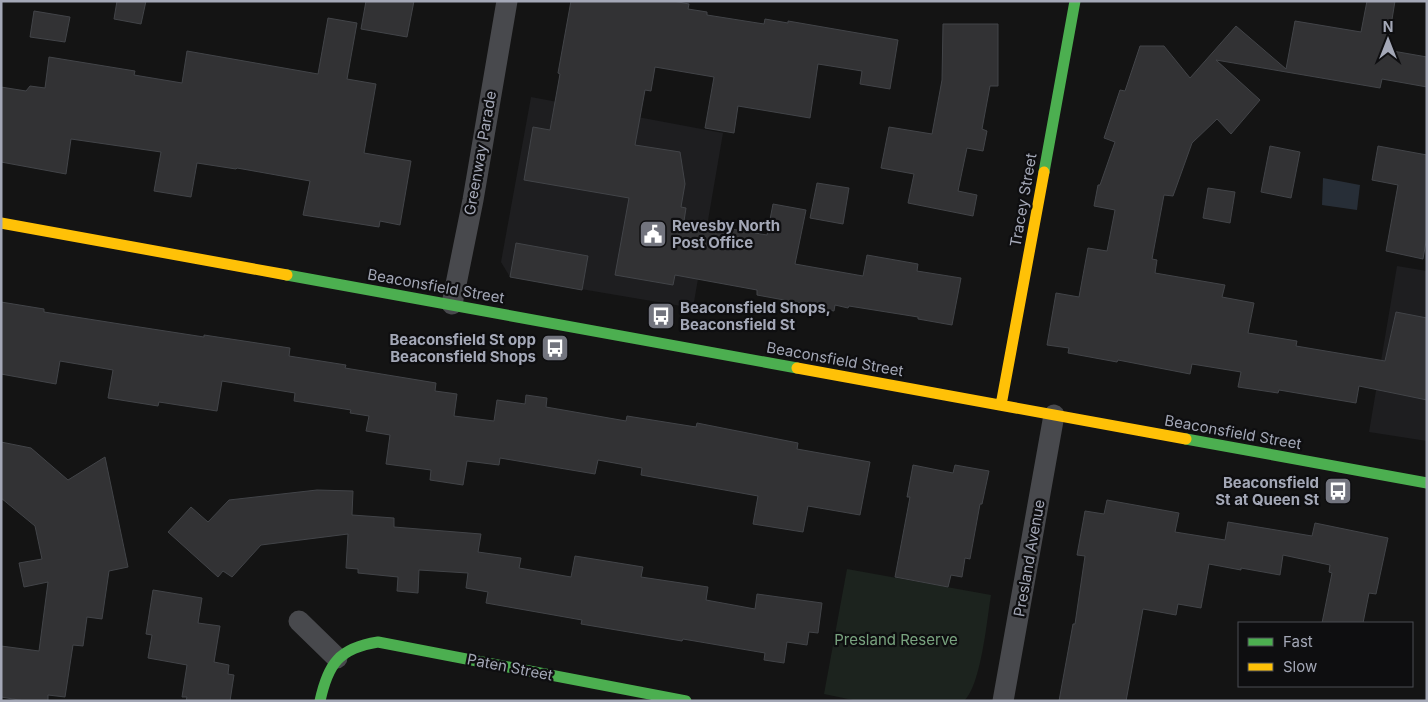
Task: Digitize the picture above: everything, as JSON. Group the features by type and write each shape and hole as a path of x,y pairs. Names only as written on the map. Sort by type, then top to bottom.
{"main road":[{"name":"Tracey Street","path":"1001,404 1075,1"},
{"name":"Beaconsfield Street","path":"1,223 1427,483"},
{"name":"Paten Street","path":"337,658 348,649 378,642 667,699 686,701"},
{"path":"320,701 328,670 337,658"}],"street":[{"name":"Greenway Parade","path":"452,304 473,200 507,1"},
{"name":"Presland Avenue","path":"1003,701 1054,415"},
{"path":"299,621 337,658"}],"shaded area":[{"path":"531,97 723,133 693,308 510,277 501,262"},
{"path":"1323,178 1360,185 1357,210 1322,205"},
{"path":"1397,266 1427,271 1427,441 1369,432"}],"green space":[{"name":"Presland Reserve","path":"847,569 991,595 979,667 970,693 964,701 858,701 824,694"}],"building":[{"path":"117,1 146,1 141,24 114,19"},
{"path":"366,1 414,1 407,37 361,29"},
{"path":"571,1 673,1 689,4 688,9 707,12 707,15 764,24 765,19 788,23 788,21 898,40 890,89 860,84 862,71 818,64 810,118 738,106 734,133 705,128 714,77 655,67 651,91 645,90 635,145 680,152 685,184 681,207 686,208 684,221 767,235 773,204 806,210 795,264 863,276 867,255 918,264 917,271 961,278 952,325 918,319 918,317 849,306 848,308 835,305 834,311 806,306 806,304 757,295 757,290 675,275 673,285 615,275 629,198 524,180 533,127 550,130"},
{"path":"1367,1 1395,1 1387,50 1427,57 1427,87 1382,79 1380,88 1216,60 1260,100 1231,134 1217,119 1192,143 1173,196 1164,195 1152,259 1157,260 1155,273 1225,285 1222,297 1254,303 1248,333 1297,341 1296,346 1385,361 1396,312 1427,318 1427,400 1359,386 1356,403 1279,390 1278,393 1238,387 1241,372 1192,364 1190,374 1118,360 1117,362 1068,353 1069,348 1047,345 1056,293 1079,297 1088,248 1107,251 1115,210 1094,206 1098,185 1100,185 1115,142 1104,138 1120,90 1125,91 1140,46 1164,46 1190,78 1236,26 1286,69 1295,21 1361,32"},
{"path":"34,11 70,17 65,42 30,37"},
{"path":"328,18 357,23 347,79 376,84 364,153 411,161 400,225 380,221 379,227 303,215 310,181 237,168 197,163 191,197 154,191 161,152 71,139 66,174 1,162 1,87 26,91 30,86 45,88 49,57 135,71 134,75 182,83 187,51 318,74"},
{"path":"943,24 998,24 998,86 990,86 982,129 987,131 983,151 967,148 958,191 977,195 973,216 908,203 914,174 881,168 889,127 932,134 942,80"},
{"path":"1270,146 1300,152 1291,198 1261,192"},
{"path":"1378,146 1427,155 1427,236 1423,259 1386,251 1398,185 1372,180"},
{"path":"817,183 849,188 843,224 810,218"},
{"path":"1208,188 1235,192 1230,223 1203,218"},
{"path":"516,243 588,256 582,290 510,277"},
{"path":"1,302 44,309 44,312 204,337 204,335 290,348 289,356 346,365 345,368 436,383 435,391 457,394 454,416 494,421 497,400 525,404 526,395 547,398 546,407 626,421 627,416 696,427 697,423 798,443 797,449 870,462 860,515 808,506 803,532 753,524 758,496 641,475 642,468 598,460 595,474 500,458 499,465 467,461 463,485 430,480 431,470 386,464 390,435 366,431 369,416 350,413 351,410 294,401 295,393 222,381 217,411 159,402 158,406 108,398 113,370 60,361 56,384 1,374"},
{"path":"1,442 31,448 68,480 105,457 128,567 109,571 102,619 87,617 83,646 73,645 65,697 48,695 48,701 25,701 1,697 1,646 39,651 48,582 24,587 19,563 42,559 35,526 1,498"},
{"path":"913,465 953,473 955,465 989,471 982,504 980,504 970,559 965,558 962,577 951,575 948,587 895,577 910,497 907,497"},
{"path":"317,490 353,491 352,515 394,518 394,527 481,534 478,552 521,558 519,568 571,577 575,556 643,567 641,577 708,587 706,600 755,609 757,594 822,603 818,633 809,632 807,645 787,642 784,663 764,660 765,653 581,624 582,620 486,603 488,592 466,588 468,573 419,570 418,593 397,591 398,577 358,573 358,569 346,568 348,534 261,545 232,577 223,571 218,577 168,532 191,507 208,522 229,500"},
{"path":"1107,500 1179,513 1175,532 1225,540 1228,522 1312,536 1315,523 1388,538 1376,594 1369,593 1363,622 1322,622 1332,573 1329,572 1330,565 1283,555 1280,575 1209,564 1201,608 1178,604 1176,615 1143,609 1126,701 1059,701 1073,624 1075,624 1085,556 1077,555 1085,511 1104,514"},
{"path":"153,590 202,598 198,623 220,626 214,662 229,665 228,674 234,675 230,701 186,701 187,697 182,697 187,665 148,658 152,635 146,634"}],"traffic: fast":[{"path":"1044,172 1075,1"},
{"path":"287,275 797,368"},
{"path":"1186,439 1427,483"},
{"path":"320,701 327,677 337,660 354,649 378,642 686,701"}],"traffic: slow":[{"path":"1001,405 1044,172"},
{"path":"1,223 287,275"},
{"path":"797,368 1186,439"}],"place":[{"name":"Revesby North Post Office","path":"653,234"},
{"name":"Beaconsfield Shops, Beaconsfield St","path":"661,316"},
{"name":"Beaconsfield St opp Beaconsfield Shops","path":"555,348"},
{"name":"Beaconsfield St at Queen St","path":"1338,491"}]}
